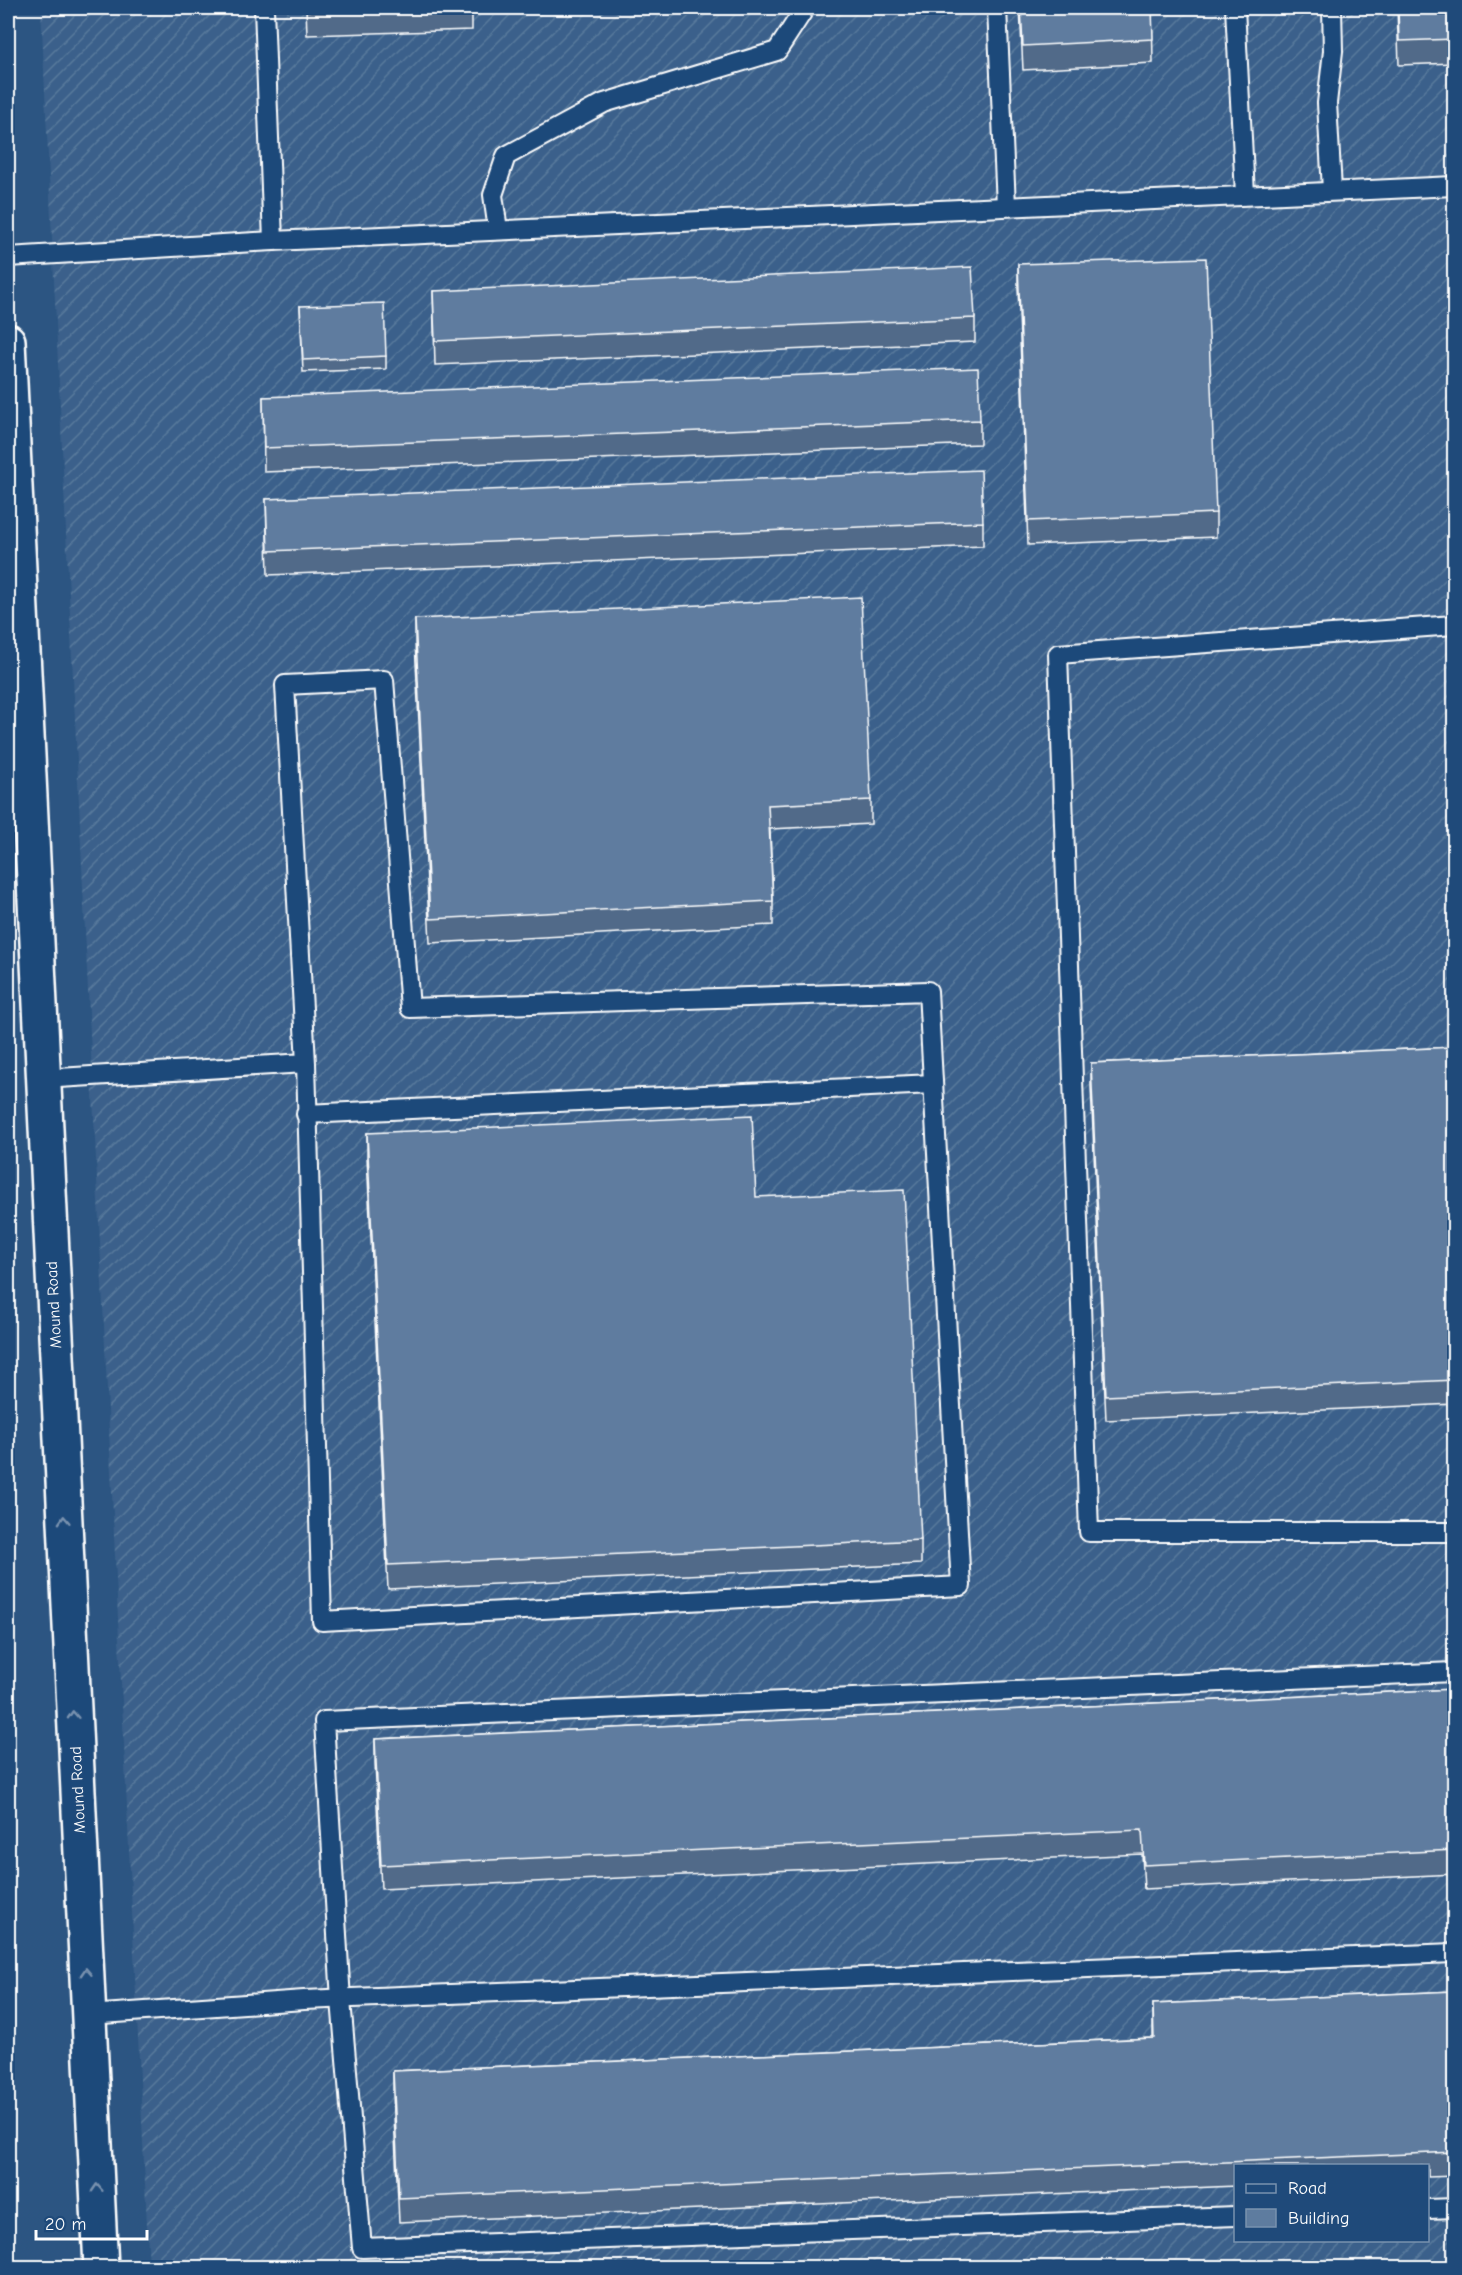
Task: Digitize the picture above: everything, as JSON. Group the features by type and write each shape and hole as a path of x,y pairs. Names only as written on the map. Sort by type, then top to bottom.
{"main road":[{"name":"Mound Road","path":"8,342 11,469 100,2268"}],"lane":[{"path":"264,8 273,241"},
{"path":"498,230 493,195 506,156 604,103 777,51 806,8"},
{"path":"997,8 1006,206"},
{"path":"1235,8 1245,194"},
{"path":"1332,8 1333,51 1327,103 1332,190"},
{"path":"8,257 273,241 1455,186"},
{"path":"1455,625 1058,654 1089,1532 1455,1532"},
{"path":"384,680 410,1008 928,991 961,1586 322,1621 306,1063 285,685 384,680"},
{"path":"42,1079 306,1063"},
{"path":"306,1114 933,1084"},
{"path":"1234,2216 362,2248 341,2000 324,1721 1455,1672"},
{"path":"88,2015 304,2000 1455,1953"},
{"path":"1429,2210 1455,2208"}],"shaded area":[{"path":"41,8 1454,8 1454,2267 149,2267"}],"building":[{"path":"307,8 418,8 307,11"},
{"path":"1021,8 1152,8 1153,39 1023,46"},
{"path":"1398,8 1455,8 1455,39 1399,41"},
{"path":"1206,258 1216,513 1028,521 1018,264"},
{"path":"972,267 975,318 435,341 433,291"},
{"path":"384,303 386,356 303,360 300,306"},
{"path":"978,368 980,420 264,448 263,397"},
{"path":"981,470 983,522 268,551 266,499"},
{"path":"861,597 871,800 768,805 773,901 430,919 415,619"},
{"path":"1455,1047 1455,1380 1106,1396 1091,1063"},
{"path":"752,1115 756,1197 904,1190 921,1540 388,1565 367,1133"},
{"path":"1455,1689 1455,1850 1144,1865 1142,1830 381,1865 375,1739"},
{"path":"1455,1991 1455,2152 399,2198 393,2071 1154,2038 1153,2004"}]}
